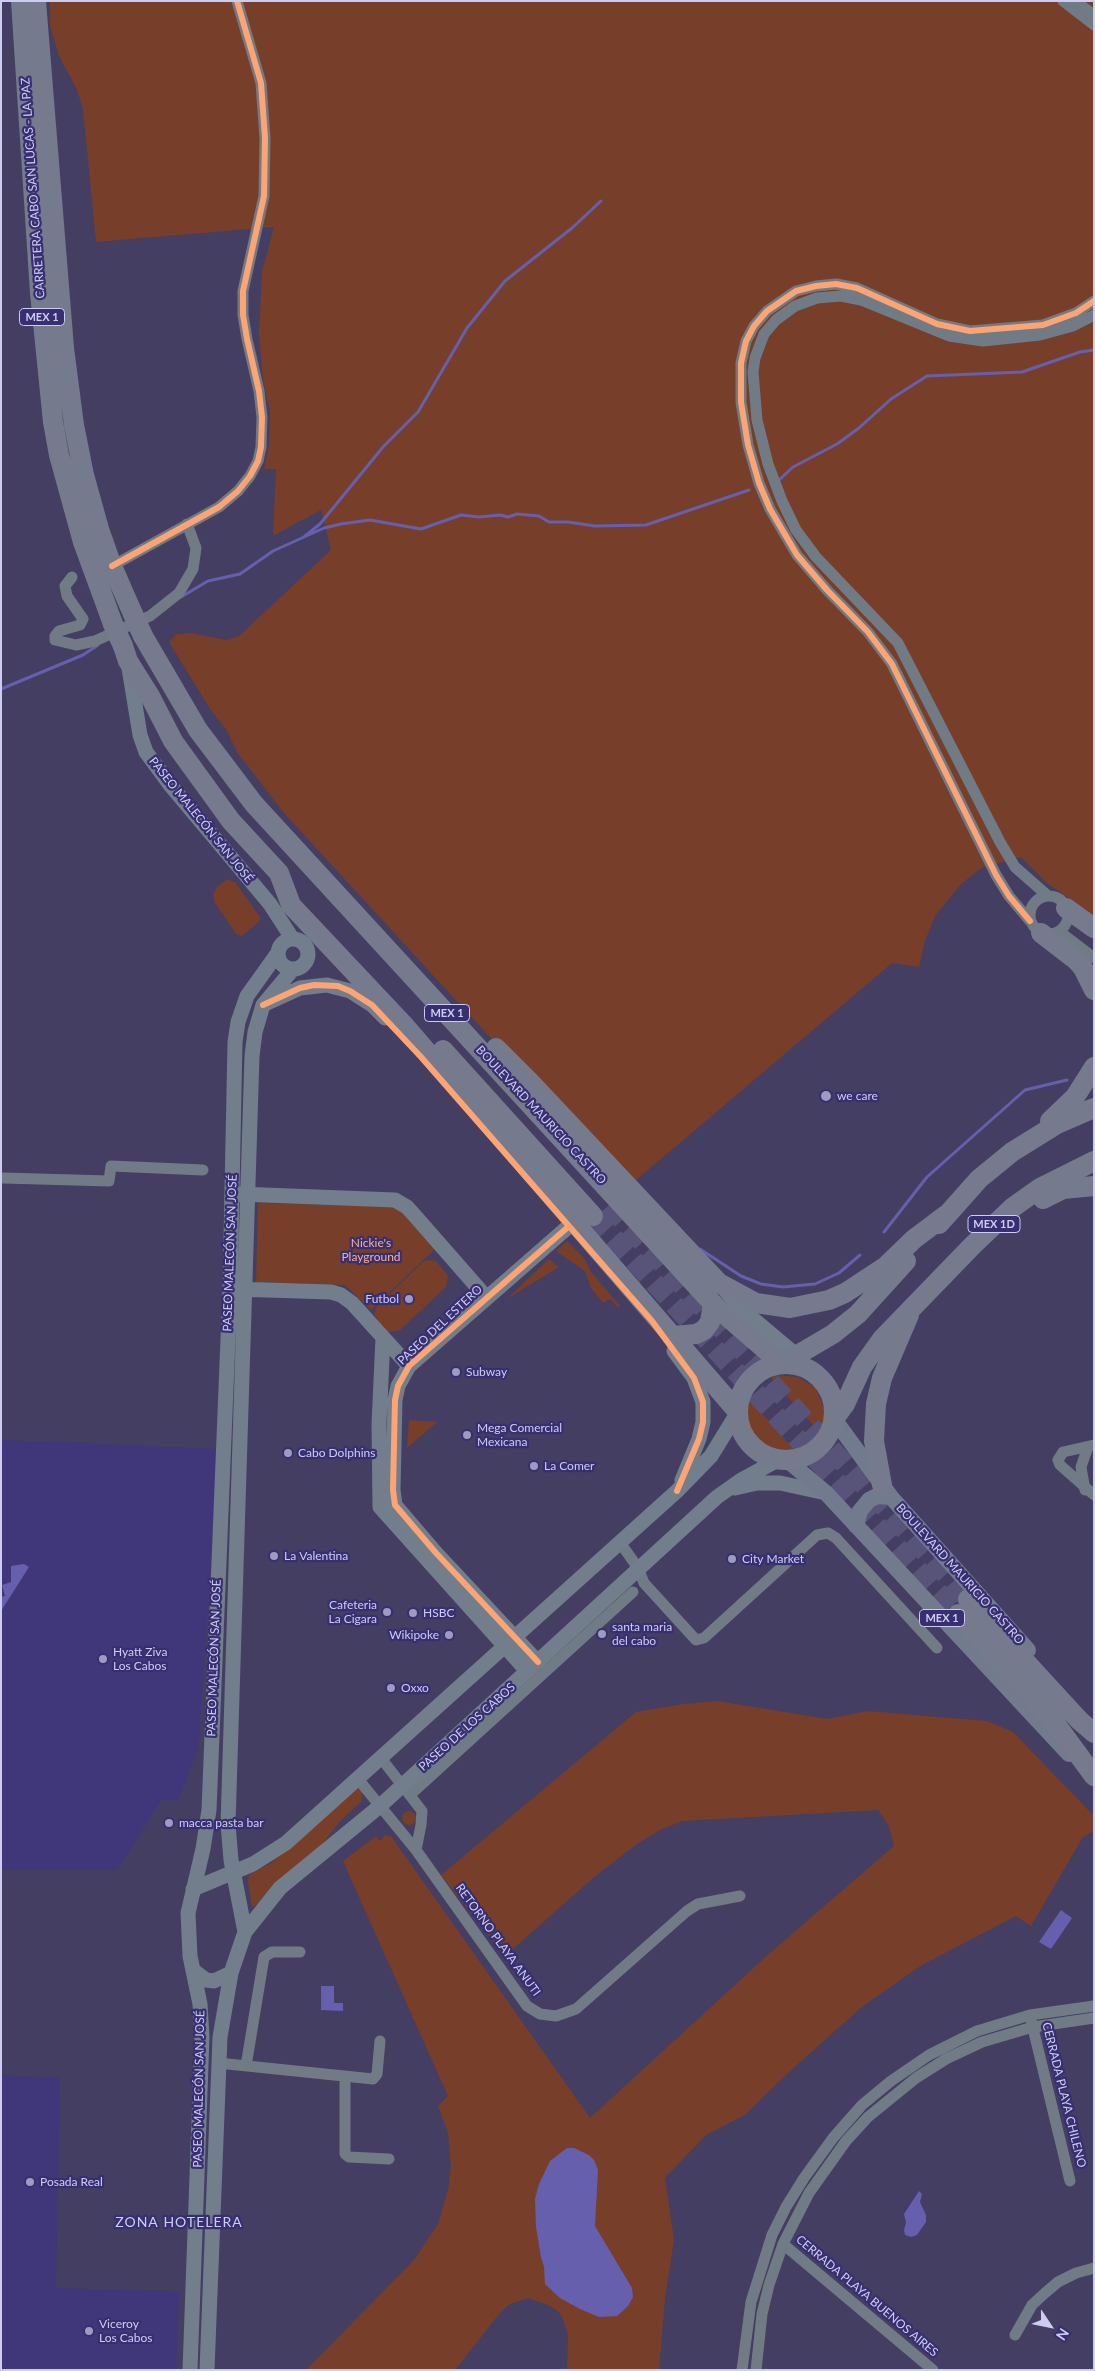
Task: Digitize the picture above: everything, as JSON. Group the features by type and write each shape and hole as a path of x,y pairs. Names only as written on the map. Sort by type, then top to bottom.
{"highway":[{"name":"CARRETERA CABO SAN LUCAS - LA PAZ","path":"21,1 40,293 47,376 59,455 83,542 113,624 126,654 173,741"},
{"name":"CARRETERA CABO SAN LUCAS - LA PAZ","path":"36,1 60,305 69,390 84,475 112,566 142,636"},
{"name":"BOULEVARD MAURICIO CASTRO","path":"142,636 171,687 213,753 254,804 713,1304 789,1360"},
{"name":"BOULEVARD MAURICIO CASTRO","path":"173,741 231,821 601,1211 343,918 305,860"},
{"name":"BOULEVARD MAURICIO CASTRO","path":"279,873 291,905 404,1025 738,1412"},
{"path":"1067,913 1094,928"},
{"path":"1043,928 1083,968 1094,990"},
{"path":"434,999 472,1025 532,1084 719,1284 738,1294 767,1306 790,1308 829,1300 881,1269 914,1239 946,1215"},
{"path":"404,1025 445,1086"},
{"path":"1021,1145 1066,1107 1084,1085 1094,1067"},
{"name":"MEX 1D","path":"789,1360 832,1334 858,1314 979,1179 1021,1145 1057,1124 1094,1108"},
{"name":"MEX 1D","path":"834,1419 845,1404 870,1355 893,1326 973,1245 1012,1208 1033,1193 1065,1174 1094,1161"},
{"path":"973,1245 1048,1196 1064,1189 1094,1186"},
{"path":"674,1336 696,1334 704,1330 710,1322 713,1304"},
{"path":"886,1491 874,1441 878,1392 912,1308"},
{"path":"789,1360 806,1368 820,1378 830,1392 833,1401 834,1419 828,1436 818,1448 803,1457 782,1460 762,1454 750,1443 741,1428 738,1412 741,1397 750,1381 764,1370 789,1360"},
{"name":"BOULEVARD MAURICIO CASTRO","path":"1094,1732 1079,1720 963,1606 1094,1776"}],"main road":[{"name":"BOULEVARD MAURICIO CASTRO","path":"834,1419 886,1491 1094,1722"},
{"name":"MEX 1","path":"782,1460 826,1493 1094,1781"},
{"path":"856,1526 858,1515 870,1500 886,1491"}],"street":[{"path":"112,566 219,507 238,491 254,469 261,447 262,417 260,400 243,315 246,269 257,231 264,196 266,138 261,83 237,1"},
{"path":"1063,1 1094,25"},
{"path":"1075,1 1094,15"},
{"path":"845,291 836,284 796,291 775,303 754,326 746,341 741,363 741,402 752,461 770,509 802,562 868,632 892,664 996,875 1009,896 1043,928 1094,958"},
{"path":"1094,315 1073,326 1031,332 970,331 937,324 857,288 817,298 795,306 776,320 764,334 755,358 753,397 756,420 768,464 782,502 796,530 816,557 898,643 979,803 1015,867 1048,896 1059,899 1067,913 1094,938"},
{"path":"1031,332 1076,313 1094,301"},
{"path":"754,326 764,334"},
{"path":"72,577 65,586 67,596 83,619 80,625 60,631 55,636 55,640 76,645 95,641 150,616 179,593 193,569 196,548 187,524"},
{"name":"PASEO MALECÓN SAN JOSÉ","path":"126,654 140,735 146,752 171,786 270,904 292,938"},
{"path":"965,810 979,803"},
{"path":"1043,928 1030,910 1037,900 1048,896"},
{"path":"1043,928 1065,926 1067,913"},
{"path":"292,938 303,942 308,953 304,964 293,969 282,965 277,954 281,943 292,938"},
{"name":"PASEO MALECÓN SAN JOSÉ","path":"207,2370 202,2267 202,2037 200,2004 188,1930 188,1913 203,1849 209,1810 221,1472 230,1288 235,1042 238,1022 247,996 277,954"},
{"name":"PASEO MALECÓN SAN JOSÉ","path":"245,1932 233,1873 228,1824 252,1056 254,1032 263,1006 293,969"},
{"path":"263,1006 300,988 327,985 350,991 362,997 383,1015 652,1321 694,1378 699,1389 704,1412 695,1451 677,1491"},
{"path":"3,1178 109,1181 111,1166 203,1170"},
{"path":"232,1194 395,1200 407,1207 486,1297"},
{"name":"PASEO DEL ESTERO","path":"431,1557 395,1505 393,1490 394,1419 398,1386 409,1366 568,1227"},
{"path":"719,1284 789,1360"},
{"path":"230,1288 336,1292 352,1303 409,1366"},
{"name":"PASEO DEL ESTERO","path":"383,1338 379,1419 380,1507 431,1557 532,1667"},
{"path":"193,1889 233,1873 270,1855 358,1780 509,1640 677,1491 711,1456 738,1412"},
{"path":"379,1419 394,1419"},
{"path":"1089,1492 1060,1465 1058,1460 1063,1452 1091,1446"},
{"path":"1089,1492 1081,1468 1091,1446"},
{"name":"PASEO DE LOS CABOS","path":"220,2037 231,1973 245,1932 280,1888 380,1806 406,1790 532,1667 638,1568 726,1490 782,1460"},
{"path":"221,1472 238,1473"},
{"path":"726,1490 757,1483 780,1483 826,1493"},
{"path":"619,1541 638,1568 644,1583 696,1640 702,1639 817,1535 828,1533 836,1538 937,1648"},
{"path":"406,1790 633,1592"},
{"path":"381,1758 422,1811 416,1850"},
{"name":"RETORNO PLAYA ANUTI","path":"358,1780 416,1850 527,2006 533,2011 548,2016 566,2014 576,2009 687,1911 708,1901 740,1896"},
{"path":"246,2066 263,1961 272,1952 300,1952"},
{"path":"194,1971 206,1980 214,1981 231,1973"},
{"path":"742,2370 746,2334 761,2267 786,2207 804,2178 839,2131 876,2094 929,2055 979,2036 1094,2006"},
{"path":"1032,2021 1094,2018"},
{"name":"CERRADA PLAYA CHILENO","path":"1032,2021 1070,2181"},
{"path":"756,2370 762,2314 769,2285 783,2244 809,2193 846,2141 868,2117 916,2078 979,2036"},
{"name":"PASEO MALECÓN SAN JOSÉ","path":"190,2370 202,2267 220,2037"},
{"path":"218,2063 345,2077 375,2078 380,2041"},
{"path":"345,2077 345,2154 348,2157 389,2159"},
{"name":"CERRADA PLAYA BUENOS AIRES","path":"783,2244 933,2370"},
{"path":"1014,2335 1032,2305 1045,2292 1064,2279 1094,2268"}],"shaded area":[{"name":"Hyatt Ziva Los Cabos","path":"1,1440 219,1449 198,1749 178,1801 162,1799 117,1870 1,1870"},
{"path":"24,1564 29,1567 1,1611 1,1597 5,1596 2,1585 11,1582 11,1566"},
{"path":"1061,1910 1072,1918 1051,1949 1039,1942"},
{"path":"321,1986 334,1986 334,2003 343,2003 343,2011 321,2010"},
{"path":"1,2075 60,2078 56,2288 179,2292 176,2370 1,2370"},
{"path":"567,2148 574,2148 589,2155 594,2160 598,2170 595,2226 632,2288 633,2297 628,2306 617,2316 599,2317 580,2309 560,2298 545,2284 544,2267 536,2227 535,2199 539,2184 550,2161"},
{"path":"919,2191 922,2194 920,2202 926,2215 926,2222 917,2235 911,2237 905,2235 906,2222 904,2214"}],"green space":[{"path":"50,1 1094,1 1094,921 1075,902 1048,884 1021,857 981,868 960,885 935,916 925,941 919,967 892,963 635,1181 499,1047 284,813 237,752 226,729 210,709 169,642 177,634 190,633 227,640 239,636 331,550 321,510 273,536 276,469 264,469 269,444 270,412 263,380 259,334 262,271 274,227 96,242 83,109 77,90 59,56 50,25"},
{"path":"227,879 235,882 260,917 259,922 242,936 237,935 215,903 213,895 216,888"},
{"name":"Nickie's Playground","path":"258,1203 400,1207 437,1247 371,1310 345,1285 256,1282"},
{"path":"567,1241 584,1258 592,1273 620,1306 618,1308 611,1299 603,1303 591,1288 585,1271 556,1251"},
{"path":"549,1259 559,1267 510,1297 510,1296"},
{"name":"Futbol","path":"424,1261 436,1261 446,1273 448,1277 446,1287 400,1330 389,1332 384,1330 374,1314 377,1306"},
{"path":"777,1375 798,1377 816,1388 825,1411 821,1434 770,1377"},
{"path":"748,1398 798,1454 775,1455 754,1442 744,1421"},
{"path":"409,1420 437,1422 407,1448"},
{"path":"717,1701 827,1719 868,1711 987,1721 1013,1732 1094,1816 1094,1831 1083,1837 1031,1926 1016,1916 922,1965 863,2006 789,2072 745,2115 706,2135 665,2178 674,2240 665,2298 659,2370 567,2370 568,2335 563,2319 558,2311 550,2306 528,2298 508,2305 455,2370 306,2370 414,2260 438,2224 448,2190 451,2167 448,2133 438,2106 448,2096 343,1861 376,1836 380,1841 385,1835 391,1836 590,2118 771,1952 894,1846 889,1826 878,1810 682,1821 660,1830 637,1844 593,1878 505,1956 441,1875 636,1712 683,1704"},
{"path":"359,1789 363,1792 361,1802 341,1820 323,1843 252,1907 248,1882 249,1875 271,1863 353,1790"},
{"path":"406,1811 412,1811 416,1818 412,1825 406,1825 402,1821 402,1815"}],"waterway":[{"path":"305,536 320,524 383,447 418,412 467,328 505,281 572,228 601,201"},
{"path":"779,480 793,467 837,444 859,428 891,399 927,376 1022,372 1080,352 1094,350"},
{"path":"181,597 208,581 240,574 273,551 324,528 341,524 370,520 421,529 461,515 479,517 500,515 508,517 517,514 539,516 549,522 568,522 595,526 646,525 749,490"},
{"path":"1,689 83,655 98,645"},
{"path":"884,1232 927,1177 1025,1090 1067,1080"},
{"path":"700,1249 741,1276 761,1284 783,1287 815,1284 839,1273 860,1255"}],"tunnel":[{"path":"609,1205 968,1599"},
{"path":"593,1216 958,1614"}],"cycle path":[{"path":"112,566 219,507 238,491 250,476 258,461 261,447 262,417 259,391 243,315 243,291 264,196 265,138 261,83 237,1"},
{"path":"1030,921 1009,896 996,875 892,664 868,632 827,590 797,555 770,509 759,483 748,445 741,402 741,363 746,341 754,326 767,311 796,291 816,286 836,284 857,288 937,324 970,331 1043,325 1076,313 1094,301"},
{"path":"263,1005 300,988 314,985 338,986 372,1005 421,1057 652,1321 694,1378 703,1402 703,1422 699,1439 677,1491"},
{"path":"538,1662 436,1553 395,1505 393,1490 395,1400 398,1386 409,1366 568,1227"}],"place":[{"name":"we care","path":"826,1096"},
{"name":"Futbol","path":"409,1299"},
{"name":"Subway","path":"456,1372"},
{"name":"Mega Comercial Mexicana","path":"467,1435"},
{"name":"Cabo Dolphins","path":"288,1453"},
{"name":"La Comer","path":"534,1466"},
{"name":"La Valentina","path":"274,1556"},
{"name":"City Market","path":"732,1559"},
{"name":"Cafeteria La Cigara","path":"387,1612"},
{"name":"HSBC","path":"413,1613"},
{"name":"santa maria del cabo","path":"602,1634"},
{"name":"Wikipoke","path":"449,1635"},
{"name":"Hyatt Ziva Los Cabos","path":"103,1659"},
{"name":"Oxxo","path":"391,1688"},
{"name":"macca pasta bar","path":"169,1823"},
{"name":"Posada Real","path":"30,2182"},
{"name":"Viceroy Los Cabos","path":"89,2331"}],"district":[{"name":"ZONA HOTELERA","path":"179,2222"}]}
